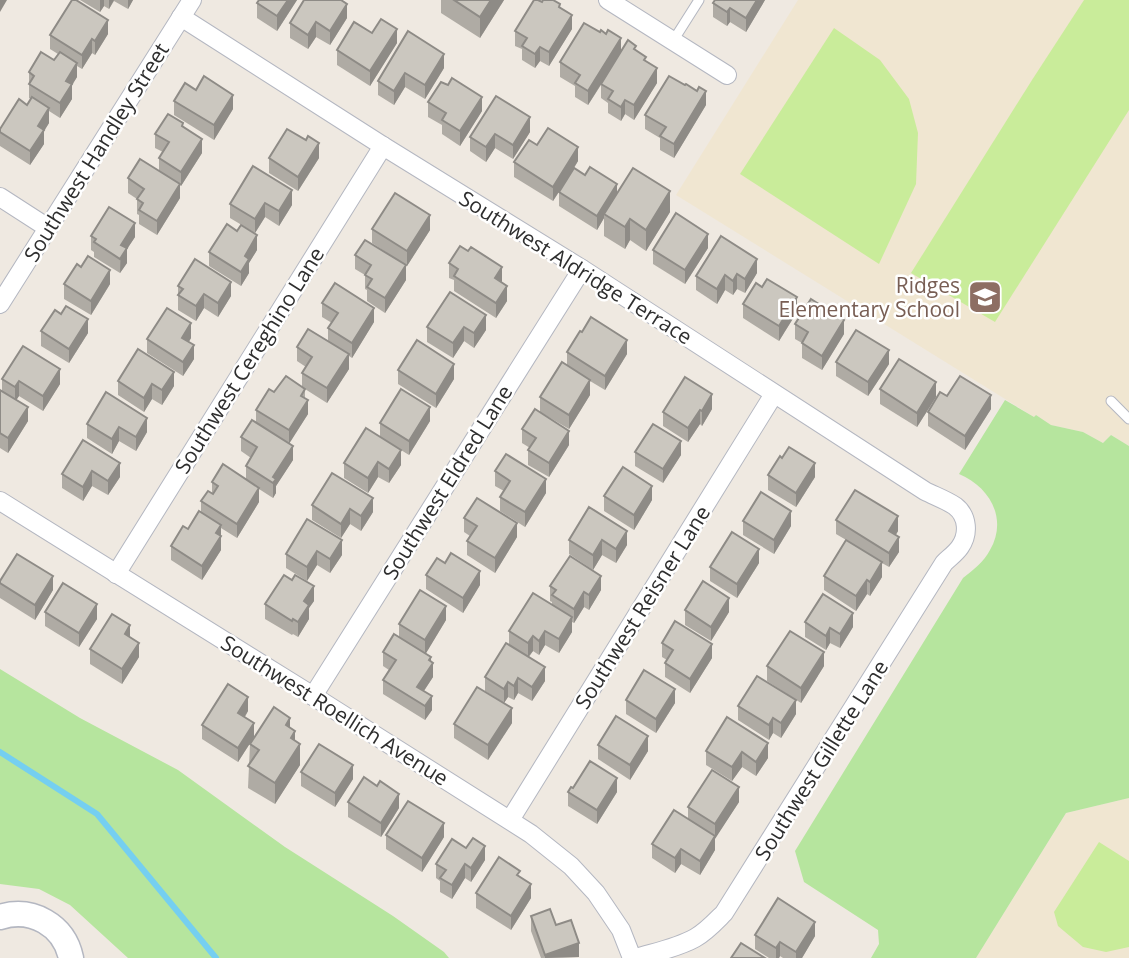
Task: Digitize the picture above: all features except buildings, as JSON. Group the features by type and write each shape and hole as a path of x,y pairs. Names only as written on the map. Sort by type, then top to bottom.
{"street":[{"name":"Southwest Handley Street","path":"0,304 192,0"},
{"path":"608,0 727,75"},
{"name":"Southwest Aldridge Terrace","path":"181,17 582,269 925,491 958,508 966,522"},
{"name":"Southwest Cereghino Lane","path":"116,574 383,146"},
{"path":"0,197 48,228"},
{"name":"Southwest Eldred Lane","path":"313,696 582,269"},
{"name":"Southwest Reisner Lane","path":"510,820 774,394"},
{"name":"Southwest Roellich Avenue","path":"0,500 510,820 571,866 596,893 621,930 634,958"},
{"name":"Southwest Gillette Lane","path":"634,958 696,938 724,913 944,563 961,546 966,522"},
{"path":"1,915 20,913 36,916 50,924 62,935 71,958"}],"lane":[{"path":"673,41 699,0"},
{"path":"1111,401 1129,419"}],"shaded area":[{"name":"Ridges Elementary School","path":"798,0 1129,0 1129,446 1111,435 1103,443 1083,432 1051,425 1036,415 1034,417 676,195"},
{"path":"1129,798 1129,958 976,958 1066,813"}],"green space":[{"path":"1084,0 1129,0 1129,110 995,322 911,273"},
{"path":"834,28 880,60 909,99 918,133 916,184 879,264 740,174"},
{"path":"1005,400 1051,425 1083,432 1103,443 1111,435 1129,446 1129,798 1066,813 976,958 871,958 879,944 878,930 804,882 795,851 963,578 990,550 997,527 993,505 979,487 959,474"},
{"path":"0,669 80,718 178,770 285,847 393,916 449,958 128,958 70,905 39,889 0,884"},
{"path":"1099,842 1129,861 1129,947 1106,952 1083,947 1058,926 1054,912"}],"waterway":[{"path":"0,752 97,814 216,958"}],"place":[{"name":"Ridges Elementary School","path":"985,297"}]}
